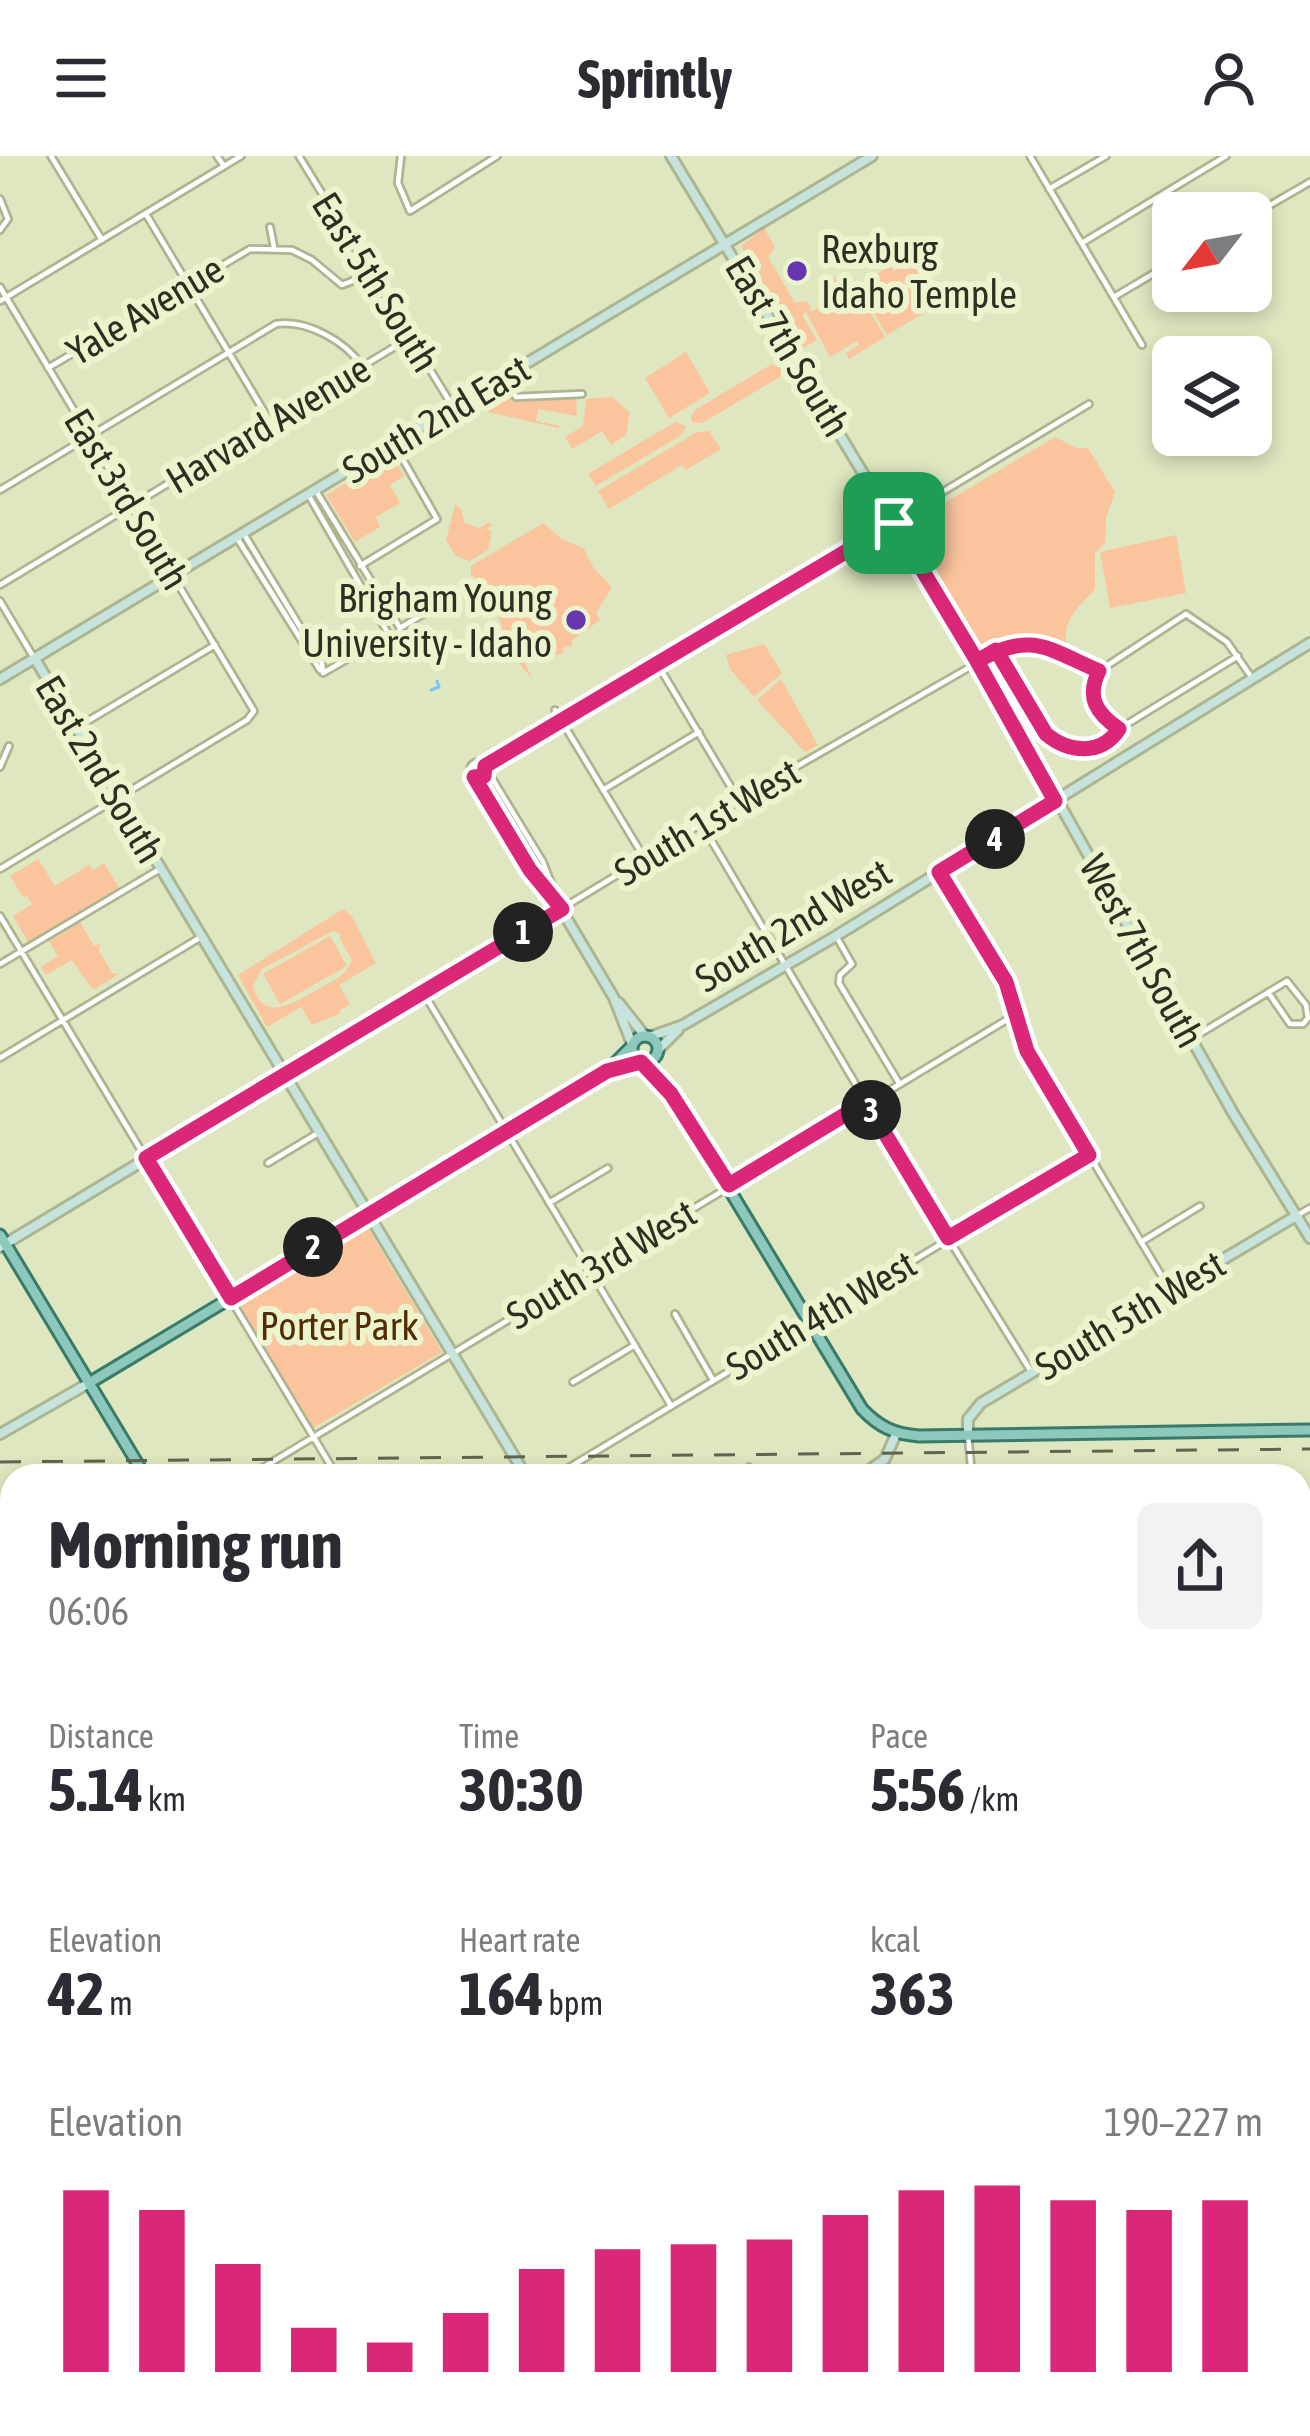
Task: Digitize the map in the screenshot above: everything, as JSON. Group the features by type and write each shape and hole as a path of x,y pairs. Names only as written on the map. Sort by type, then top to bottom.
{"main road":[{"path":"89,1383 607,1071 647,1036 658,1052 671,1094"},
{"path":"632,1045 633,1056 671,1094 862,1408 881,1427 896,1434 968,1435 1310,1430"},
{"path":"607,1071 642,1063 658,1052"},
{"path":"2,1242 138,1464"}],"street":[{"path":"51,156 102,240"},
{"path":"218,156 224,166"},
{"path":"3,299 241,156"},
{"name":"East 5th South","path":"299,156 453,408"},
{"path":"400,156 398,183 410,210 497,156"},
{"name":"East 7th South","path":"671,156 977,661"},
{"name":"South 2nd East","path":"0,679 872,156"},
{"path":"1030,156 1142,345"},
{"path":"1049,189 1106,156"},
{"path":"1082,243 1226,156"},
{"path":"1272,204 1310,182"},
{"path":"0,199 8,219 0,230"},
{"path":"146,214 270,422"},
{"path":"270,227 274,247"},
{"name":"Yale Avenue","path":"48,368 243,252 274,247 302,254 342,285 370,274"},
{"path":"1114,297 1152,274"},
{"name":"East 3rd South","path":"0,287 254,711 247,720 118,798"},
{"path":"0,490 271,327 286,323 305,327 340,344 362,366"},
{"name":"Harvard Avenue","path":"0,585 411,337"},
{"path":"503,379 516,397 582,394"},
{"path":"474,777 484,776 486,768 561,721 1089,404"},
{"path":"364,564 437,519 394,444"},
{"path":"241,536 322,663 323,673 389,635 398,636 364,564 312,494"},
{"path":"312,494 389,635"},
{"name":"East 2nd South","path":"0,601 519,1464"},
{"path":"397,626 440,604"},
{"path":"1119,729 1095,706 1092,693 1099,671 1186,614 1216,632 1252,678"},
{"path":"1099,671 1033,643 996,650 1046,734 1056,743 1086,750 1110,741 1119,729 1238,656"},
{"name":"South 2nd West","path":"647,1036 683,1025 787,965 1310,644"},
{"path":"76,728 215,645"},
{"name":"South 1st West","path":"2,1242 996,650"},
{"name":"West 7th South","path":"977,661 1310,1238"},
{"path":"658,665 739,801"},
{"path":"554,710 645,860"},
{"path":"603,790 699,732"},
{"path":"0,767 9,746"},
{"path":"562,909 530,870 470,772 472,764 479,761 486,768 543,862 562,909 614,998 632,1045"},
{"path":"0,869 118,798"},
{"path":"703,826 1032,1373"},
{"path":"0,964 160,869"},
{"path":"939,872 1006,982 1027,1051 1170,1291"},
{"path":"0,916 330,1464"},
{"path":"836,936 852,964 839,982 898,1083"},
{"path":"0,1058 201,937"},
{"path":"1191,1039 1268,992 1287,981 1306,1005 1308,1018 1303,1024 1290,1024 1268,992"},
{"path":"423,992 671,1406"},
{"path":"614,998 647,1036"},
{"name":"South 3rd West","path":"269,1464 866,1102 1008,1019 1016,1019"},
{"name":"South 2nd West","path":"658,1052 683,1025"},
{"path":"268,1162 318,1132"},
{"name":"South 4th West","path":"575,1464 1089,1155"},
{"path":"549,1203 608,1168"},
{"path":"1141,1242 1200,1206"},
{"name":"South 5th West","path":"968,1435 968,1418 976,1408 1310,1208"},
{"path":"675,1314 713,1380"},
{"path":"573,1382 634,1345"},
{"path":"3,1432 89,1383"},
{"path":"878,1464 896,1434"},
{"path":"968,1435 971,1464"}],"green space":[{"path":"764,228 775,247 768,257 795,303 807,301 808,312 821,307 817,294 834,277 844,289 855,286 885,337 849,359 846,353 859,345 857,341 830,357 806,312 802,315 817,340 802,348 741,246"},
{"path":"916,258 944,305 887,335 857,285"},
{"path":"686,352 710,393 669,418 645,378"},
{"path":"772,364 782,369 780,377 702,423 692,422 695,410"},
{"path":"503,389 516,402 576,398 577,416 538,409 536,421 558,428 484,411"},
{"path":"613,397 630,413 626,435 611,445 602,431 572,449 565,437 583,426 586,399"},
{"path":"675,422 687,426 680,436 596,486 588,474"},
{"path":"709,431 721,449 686,470 682,465 609,509 598,491 697,432"},
{"path":"1055,437 1088,448 1115,492 1106,518 1105,543 1095,553 1095,589 1068,625 1069,653 1030,637 981,651 906,526"},
{"path":"392,455 404,476 390,485 400,503 376,517 380,527 355,542 326,495"},
{"path":"455,505 465,523 479,528 490,522 492,526 486,528 492,532 488,550 470,561 456,556 446,540"},
{"path":"543,523 584,549 612,587 596,613 600,620 571,641 573,645 563,648 563,653 539,648 522,658 533,680 510,648 493,602 471,575 471,566"},
{"path":"1176,535 1186,593 1110,608 1100,552"},
{"path":"764,644 782,673 754,697 730,669 726,655"},
{"path":"781,679 818,745 805,752 757,700"},
{"path":"38,859 55,886 89,865 93,870 104,863 119,888 28,942 13,916 32,904 10,876"},
{"path":"343,909 351,915 376,963 339,985 350,1004 312,1025 301,1007 267,1027 238,975","holes":["333,931 342,934 339,937 352,960 337,978 279,1007 264,1004 258,997 253,986 262,969"]},
{"path":"80,922 94,946 100,944 99,951 112,973 119,974 93,990 72,960 46,975 41,967 58,956 49,941"},
{"path":"330,936 347,966 280,1004 263,974"},
{"name":"Porter Park","path":"366,1225 442,1352 313,1428 237,1302"}],"waterway":[{"path":"431,690 439,687 437,681"}],"railway":[{"path":"0,1462 1310,1449"}],"place":[{"name":"Rexburg Idaho Temple","path":"797,271"},
{"name":"Brigham Young University - Idaho","path":"576,620"}],"route":[{"path":"894,523 485,766 484,776 474,777 530,870 562,909 146,1158 231,1298 607,1071 641,1062 671,1094 729,1185 866,1102 948,1238 1089,1155 1027,1051 1006,982 939,872 1055,801 977,661 1003,647 1010,644 1033,643 1099,671 1092,693 1095,706 1119,729 1110,741 1086,750 1056,743 1046,734 996,650 977,661 894,523"}]}
